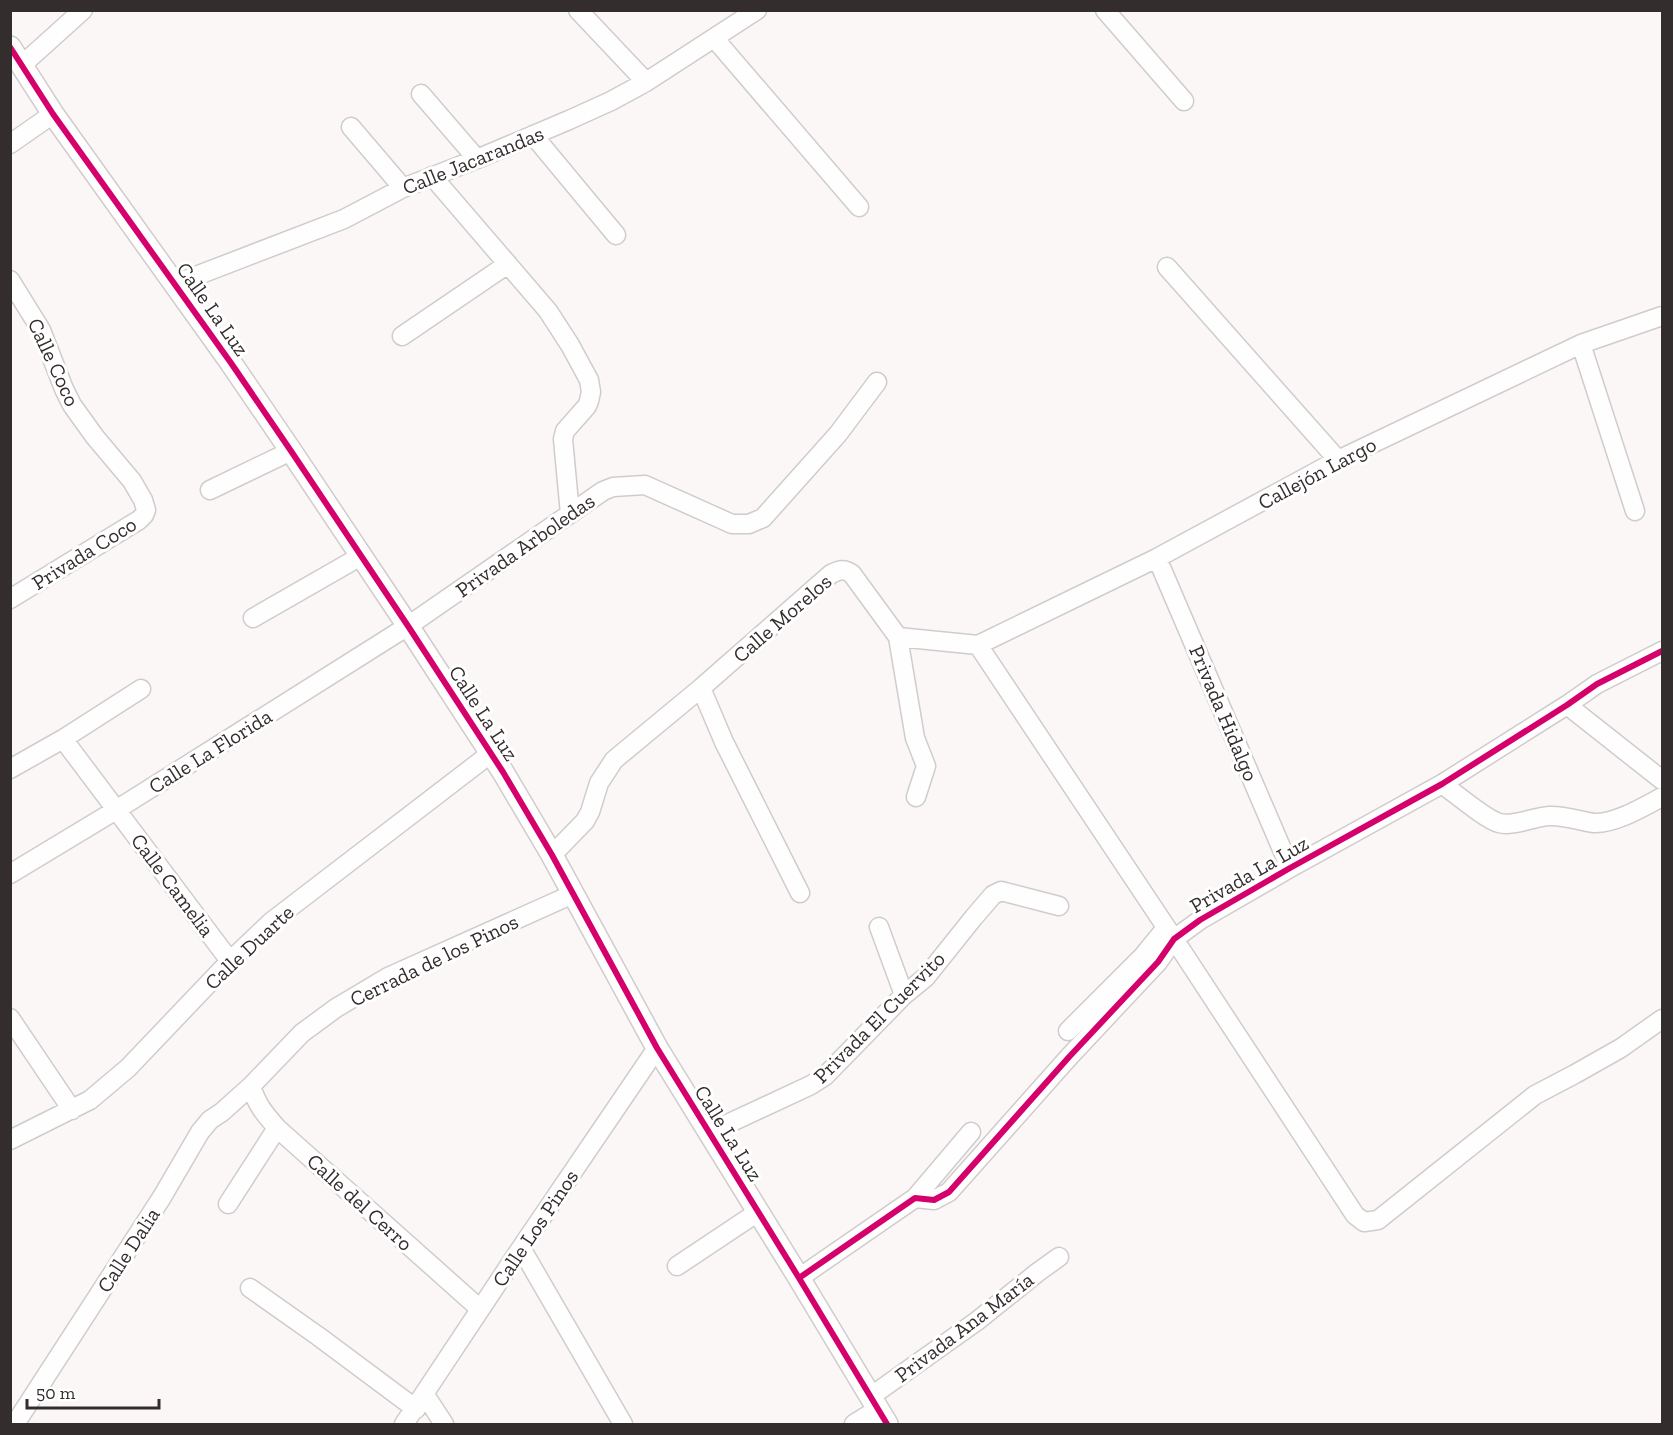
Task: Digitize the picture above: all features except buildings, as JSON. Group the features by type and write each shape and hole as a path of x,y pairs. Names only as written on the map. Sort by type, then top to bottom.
{"street":[{"path":"22,65 83,10"},
{"path":"578,10 646,82"},
{"name":"Calle Jacarandas","path":"175,284 344,219 403,188 477,159 611,101 646,82 758,10"},
{"path":"1105,10 1184,101"},
{"path":"714,38 859,207"},
{"name":"Calle La Luz","path":"10,47 54,114 291,451 503,772 552,855 657,1048 878,1410"},
{"path":"421,94 477,159"},
{"path":"10,144 54,114"},
{"path":"351,127 403,188"},
{"path":"533,135 616,235"},
{"path":"432,176 556,321 589,380 591,392 587,406 565,431 563,439 570,514"},
{"path":"402,336 508,264"},
{"path":"1167,267 1338,460"},
{"name":"Calle Coco","path":"10,279 41,330 72,405 95,437 122,467 143,500"},
{"name":"Callejón Largo","path":"978,645 1158,558 1338,460 1581,344 1662,316"},
{"path":"1581,344 1635,511"},
{"name":"Privada Arboledas","path":"408,626 603,490 645,485 732,524 749,524 763,518 838,434 877,382"},
{"path":"210,490 291,451"},
{"name":"Privada Coco","path":"10,599 139,520 146,510 143,500"},
{"path":"253,618 361,556"},
{"name":"Privada Hidalgo","path":"1158,558 1290,868"},
{"name":"Calle Morelos","path":"552,855 585,821 599,783 614,760 701,688 831,574 838,570 847,570 852,574 898,637"},
{"name":"Calle La Florida","path":"10,874 408,626"},
{"path":"916,797 926,766 915,738 898,637 978,645 1355,1215 1364,1222 1378,1220 1535,1095 1621,1048 1662,1019"},
{"name":"Privada La Luz","path":"799,1278 915,1198 934,1200 949,1192 1069,1057 1158,962 1170,934 1200,920 1442,784 1597,684 1662,651"},
{"path":"701,688 724,742 801,893"},
{"path":"10,769 63,739 141,689"},
{"path":"1567,705 1662,780"},
{"name":"Calle Camelia","path":"63,739 230,961"},
{"name":"Calle Duarte","path":"10,1140 90,1100 128,1068 230,961 271,922 490,754"},
{"path":"1442,784 1492,820 1505,824 1548,816 1594,823 1606,822 1662,797"},
{"name":"Privada El Cuervito","path":"708,1133 811,1085 825,1076 904,995 926,977 993,896 1001,891 1059,906"},
{"name":"Cerrada de los Pinos","path":"251,1086 302,1033 336,1008 388,977 573,894"},
{"path":"879,927 904,995"},
{"path":"1068,1030 1170,934"},
{"path":"10,1018 72,1110"},
{"name":"Calle Los Pinos","path":"404,1425 657,1048"},
{"name":"Calle del Cerro","path":"251,1086 256,1102 277,1128 480,1309"},
{"name":"Calle Dalia","path":"15,1425 162,1197 200,1132 210,1120 251,1086"},
{"path":"228,1204 277,1128"},
{"path":"915,1198 971,1132"},
{"path":"677,1266 758,1212"},
{"path":"521,1248 623,1425"},
{"name":"Privada Ana María","path":"855,1425 878,1410 977,1321 1059,1257"},
{"path":"250,1288 318,1336 420,1402 444,1425"}],"cycle path":[{"path":"10,47 53,114 291,451 503,772 552,855 657,1048 887,1424"},
{"path":"799,1278 915,1198 934,1200 949,1192 1069,1057 1158,962 1174,939 1200,920 1442,784 1597,684 1662,651"}]}
